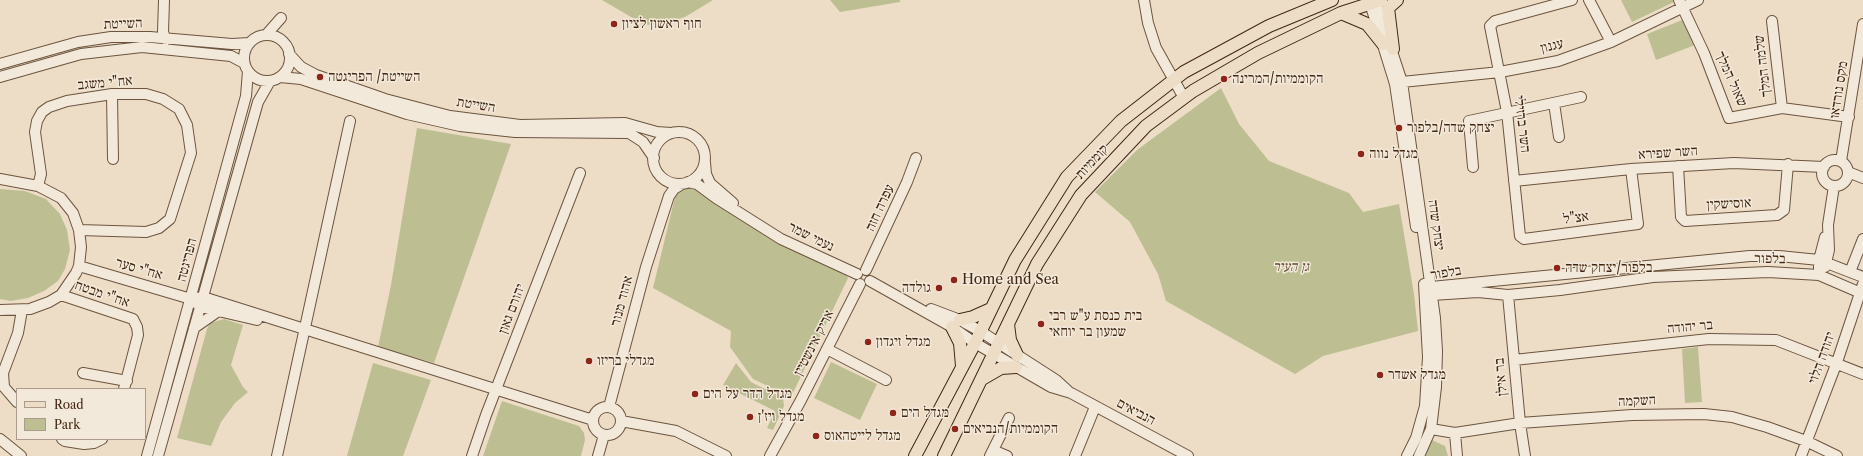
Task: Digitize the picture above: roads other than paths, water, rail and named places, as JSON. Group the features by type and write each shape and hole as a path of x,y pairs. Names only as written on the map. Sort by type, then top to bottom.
{"main road":[{"name":"קוממיות","path":"915,456 962,367 1015,260 1067,178 1121,121 1174,78 1269,26 1332,0"},
{"path":"1388,47 1388,8 1397,0"},
{"name":"קוממיות","path":"944,456 1037,264 1081,195 1146,126 1184,98 1258,53 1340,13 1374,1"},
{"path":"1340,13 1368,24 1388,47"},
{"path":"962,367 960,343 956,323 991,309"},
{"path":"982,379 1017,361 1010,340 1008,323"}],"street":[{"path":"164,0 163,28 166,40"},
{"path":"1144,0 1148,23 1156,48 1184,98"},
{"name":"השר ברזילי","path":"1514,181 1508,112 1490,26 1495,21 1572,0"},
{"path":"1589,0 1611,42"},
{"name":"עגנון","path":"1402,82 1500,72 1558,61 1611,42 1681,4 1698,0"},
{"name":"יצחק שדה","path":"1374,1 1388,47 1402,82 1428,268 1428,357 1425,406 1416,438 1407,456"},
{"name":"שאול המלך","path":"1681,4 1704,53 1729,118 1782,108"},
{"path":"266,35 281,18 279,38"},
{"name":"שלמה המלך","path":"1772,21 1782,108"},
{"name":"מקס נורדאו","path":"1841,161 1863,24"},
{"path":"150,37 160,32 163,28"},
{"path":"266,35 279,38 287,48 289,54 287,70 275,79 258,80 246,67 245,49 254,38 266,35"},
{"name":"השייטת","path":"0,64 90,40 150,37 166,40 232,44 249,43"},
{"name":"השייטת","path":"0,77 81,54 142,47 231,56 246,67"},
{"name":"יצחק שדה","path":"1388,47 1434,318 1437,351 1436,387 1431,429 1419,456"},
{"name":"השייטת","path":"289,54 301,67 316,75 386,99 450,116 520,125 625,123 656,132 671,133"},
{"name":"הפריגטה","path":"148,456 246,96 246,67"},
{"name":"השייטת","path":"275,79 301,79 407,114 460,126 516,132 629,133 643,142 654,158"},
{"name":"הפריגטה","path":"158,456 258,102 275,79"},
{"path":"112,94 113,159"},
{"name":"אח\"י משגב","path":"38,186 41,174 35,132 36,120 42,112 49,108 67,101 112,94 146,94 164,99 179,110 187,125 191,153 170,219 159,228 146,232 79,230"},
{"path":"1473,167 1469,121 1581,98"},
{"path":"1554,103 1559,136"},
{"path":"1782,108 1848,117"},
{"path":"277,456 350,121"},
{"path":"684,132 698,139 704,150 705,162 699,175 685,183 674,183 661,176 656,170 654,158 655,148 659,141 671,133 684,132"},
{"name":"עפרה חזה","path":"861,276 907,182 916,158"},
{"path":"1831,160 1841,161 1845,164 1848,172 1845,182 1834,186 1825,181 1822,176 1824,167 1831,160"},
{"name":"נעמי שמר","path":"705,162 706,174 710,183 755,223"},
{"name":"השר שפירא","path":"1514,181 1631,169 1734,163 1788,164 1824,167"},
{"name":"אוסישקין","path":"1678,166 1681,217 1685,221 1777,215 1784,210 1788,164"},
{"name":"אצ\"ל","path":"1514,181 1520,236 1524,239 1638,224 1631,169"},
{"path":"1848,172 1863,178"},
{"name":"יהורם גאון","path":"472,456 580,173"},
{"name":"אהוד מנור","path":"661,176 665,186 667,202"},
{"path":"0,179 38,186 61,198 73,213 79,230 81,247 79,266 69,285 61,295 39,306 22,310 0,310"},
{"name":"נעמי שמר","path":"685,183 698,184 716,198 755,223 798,247 861,276"},
{"name":"אהוד מנור","path":"609,407 646,267 667,202 674,189 685,183"},
{"path":"1819,275 1825,269 1823,261 1834,186"},
{"path":"1850,272 1863,239"},
{"name":"בלפור","path":"1429,291 1450,290 1750,256 1779,256 1823,261 1863,277"},
{"name":"אח\"י סער","path":"79,266 191,299"},
{"path":"1428,268 1450,290 1434,318"},
{"name":"בלפור","path":"1450,290 1508,295 1545,292 1653,277 1768,272 1819,275 1862,290"},
{"path":"861,276 865,285 870,281 900,297 956,323 980,331"},
{"name":"אריק אינשטיין","path":"770,456 826,349 861,276"},
{"path":"207,280 212,294 223,303"},
{"name":"יהודה הלוי","path":"1801,456 1837,362 1862,290"},
{"name":"אח\"י מבטח","path":"61,295 132,319 137,327 138,335 126,385"},
{"name":"בר אילן","path":"1508,295 1520,423 1525,456"},
{"path":"191,299 203,297 223,303 304,330 592,420"},
{"path":"191,299 201,307 216,312 304,330"},
{"path":"16,401 4,386 3,373 18,334 22,310"},
{"path":"194,328 216,312"},
{"path":"956,323 974,343 996,348"},
{"name":"הנביאים","path":"980,331 996,348 1017,361 1056,380 1071,393 1188,456"},
{"name":"בר יהודה","path":"1514,360 1709,339 1776,340 1837,362 1863,374"},
{"path":"826,349 886,380"},
{"path":"83,373 126,385"},
{"path":"609,407 618,412 621,421 617,431 609,435 604,435 596,430 592,420 597,411 609,407"},
{"path":"1075,456 1096,407"},
{"name":"השקמה","path":"1431,429 1455,433 1520,423 1632,414 1704,414 1732,417 1806,441 1837,456"},
{"path":"1006,456 992,453 1009,418"},
{"path":"621,421 676,431 726,456"},
{"path":"1455,433 1457,456"},
{"path":"598,456 604,435"},
{"path":"0,439 21,456"},
{"path":"63,440 65,442 84,444 94,443 100,440"}],"place":[{"name":"חוף ראשון לציון","path":"614,24"},
{"name":"השייטת/ הפריגטה","path":"320,77"},
{"name":"הקוממיות/המרינה","path":"1224,79"},
{"name":"יצחק שדה/בלפור","path":"1399,128"},
{"name":"מגדל נווה","path":"1361,154"},
{"name":"בלפור/יצחק שדה","path":"1557,268"},
{"name":"Home and Sea","path":"954,280"},
{"name":"גולדה","path":"939,288"},
{"name":"בית כנסת ע\"ש רבי שמעון בר יוחאי","path":"1041,324"},
{"name":"מגדל זיגדון","path":"868,342"},
{"name":"מגדלי בריזו","path":"589,361"},
{"name":"מגדל אשדר","path":"1380,375"},
{"name":"מגדל הדר על הים","path":"695,394"},
{"name":"מגדל הים","path":"893,413"},
{"name":"מגדל ויז'ן","path":"750,417"},
{"name":"הקוממיות/הנביאים","path":"955,429"},
{"name":"מגדל לייטהאוס","path":"816,436"}],"park label":[{"name":"גן העיר","path":"1291,267"}]}
